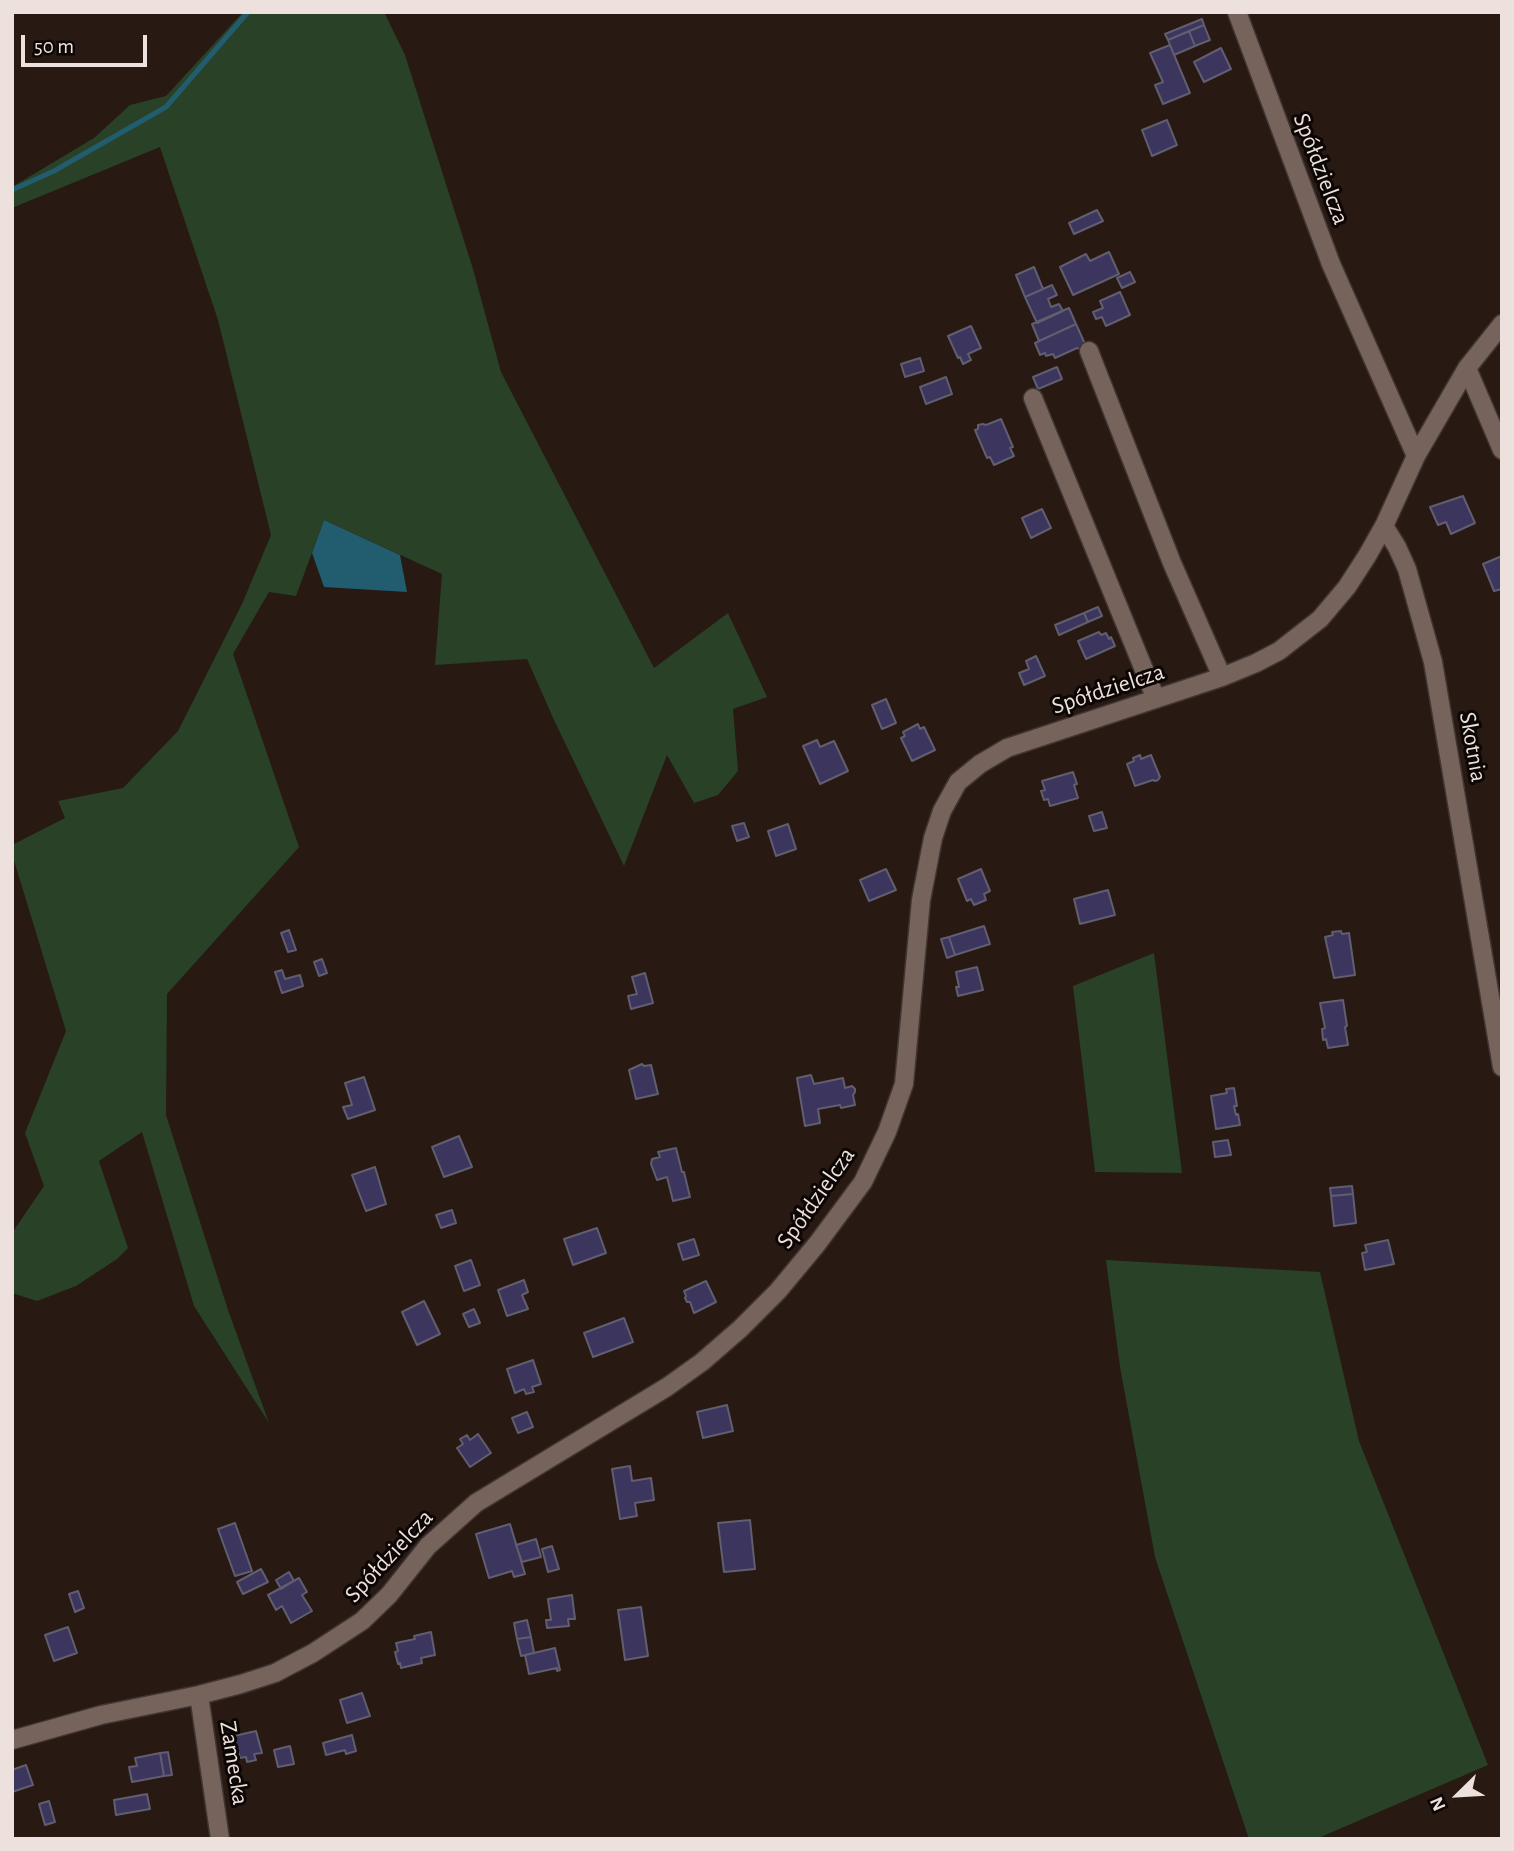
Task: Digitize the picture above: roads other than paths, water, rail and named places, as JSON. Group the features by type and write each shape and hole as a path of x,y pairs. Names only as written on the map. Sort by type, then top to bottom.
{"street":[{"name":"Spółdzielcza","path":"1237,12 1331,264 1416,456"},
{"name":"Spółdzielcza","path":"12,1740 101,1715 199,1695 275,1673 313,1653 362,1621 389,1595 428,1546 476,1503 667,1387 702,1362 740,1329 817,1244 863,1182 887,1132 904,1084 921,901 933,838 942,811 958,782 980,764 1007,748 1222,677 1256,663 1279,651 1320,619 1347,587 1367,556 1416,456 1467,368 1502,324"},
{"path":"1089,351 1172,563 1222,677"},
{"path":"1467,368 1502,450"},
{"path":"1033,398 1156,699"},
{"name":"Skotnia","path":"1384,526 1407,569 1433,662 1502,1067"},
{"name":"Zamecka","path":"199,1695 220,1839"}],"water":[{"path":"324,520 400,555 407,592 324,587 312,553"}],"waterway":[{"path":"12,190 54,171 166,107 248,12"}]}
